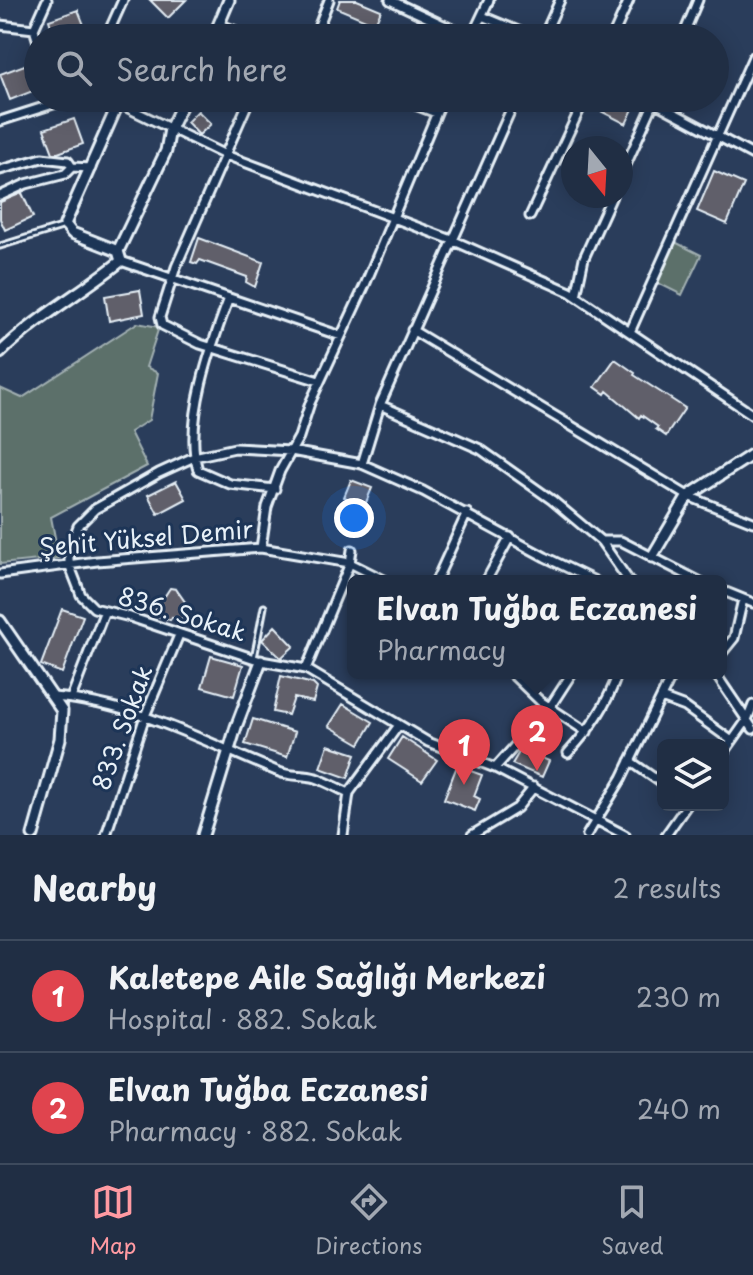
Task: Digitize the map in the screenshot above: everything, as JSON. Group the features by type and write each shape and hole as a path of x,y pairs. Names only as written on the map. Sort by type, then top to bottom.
{"street":[{"path":"36,24 47,0"},
{"path":"112,24 123,0"},
{"path":"219,24 229,0"},
{"path":"320,24 329,0"},
{"path":"478,24 489,0"},
{"path":"549,24 560,0"},
{"path":"618,24 629,0"},
{"path":"688,24 698,0"},
{"path":"394,1 442,24"},
{"path":"482,16 501,24"},
{"path":"0,25 24,28"},
{"path":"729,110 753,57"},
{"path":"0,121 28,112"},
{"path":"115,112 65,226 72,233 174,279 341,336"},
{"path":"135,112 223,154 452,240 576,296 753,415"},
{"path":"0,353 57,304 96,281 120,256 166,151 170,129 178,112"},
{"path":"243,112 176,267 160,317 162,325 210,348 319,381"},
{"path":"362,464 380,405 510,112"},
{"path":"530,216 578,112"},
{"path":"633,149 650,112"},
{"path":"676,112 753,155"},
{"path":"630,332 728,112"},
{"path":"261,548 267,507 280,471 436,113"},
{"path":"0,170 42,158 68,161 72,167"},
{"path":"0,196 26,184 65,174 72,167 91,168"},
{"path":"576,296 584,258 607,208"},
{"path":"229,298 210,348 200,395 194,457 198,470 230,484 275,489"},
{"path":"412,330 688,496 753,522"},
{"path":"380,405 480,449 552,500 601,541 625,575"},
{"path":"69,564 72,538 85,517 159,473 194,457 235,448 291,451 362,464 467,513 578,575"},
{"path":"652,557 688,496 753,454"},
{"path":"439,575 467,513"},
{"path":"489,575 510,537"},
{"path":"601,541 621,541 687,575"},
{"name":"Şehit Yüksel Demir","path":"0,574 69,564 261,548 350,563 374,575"},
{"path":"352,550 350,563 306,669 428,742 495,768 625,835"},
{"name":"836. Sokak","path":"69,564 81,595 104,613 130,617 258,660 306,669"},
{"path":"727,592 753,602"},
{"path":"727,647 734,638 743,599"},
{"path":"71,698 104,613"},
{"path":"0,621 62,711 60,739 33,835"},
{"name":"833. Sokak","path":"106,835 145,716 179,635"},
{"path":"203,835 258,660"},
{"path":"518,679 550,707 587,732"},
{"path":"495,768 550,707 568,679"},
{"path":"568,753 608,701 616,679"},
{"path":"587,835 630,761 670,679"},
{"path":"719,679 753,729"},
{"path":"53,697 89,700 145,716 284,774 314,778 349,793"},
{"path":"661,698 685,707 732,741"},
{"path":"729,745 747,720 753,705"},
{"path":"343,835 349,793 399,725"},
{"path":"630,761 657,780"},
{"path":"472,835 517,808 534,787"},
{"path":"666,835 683,811"}],"lane":[{"path":"0,246 65,226"},
{"path":"258,660 264,607"}],"green space":[{"path":"675,242 701,255 682,295 656,282"},
{"path":"137,323 159,327 146,367 158,373 149,420 130,432 147,466 51,517 59,558 0,564 0,388 22,398"}],"building":[{"path":"150,0 186,0 168,18"},
{"path":"340,0 357,0 381,10 375,24 337,8"},
{"path":"78,10 84,24 50,24 49,20"},
{"path":"24,65 24,94 10,100 0,74"},
{"path":"199,112 211,124 199,135 187,122"},
{"path":"603,112 632,112 626,124"},
{"path":"74,119 83,144 53,153 44,129"},
{"path":"714,171 744,184 727,224 697,211"},
{"path":"22,193 33,217 5,230 0,219 0,202"},
{"path":"199,238 263,262 255,287 246,282 247,277 200,260 197,264 191,262"},
{"path":"140,290 144,314 109,321 105,296"},
{"path":"615,359 685,408 666,436 607,391 605,394 595,387"},
{"path":"351,480 372,488 365,505 344,497"},
{"path":"176,481 186,499 158,514 148,495"},
{"path":"170,588 176,589 190,609 180,622 172,617 170,620 158,616 155,611"},
{"path":"62,609 83,616 62,673 41,665"},
{"path":"275,626 294,646 281,658 262,640"},
{"path":"211,656 243,665 234,696 202,687"},
{"path":"281,676 313,684 317,688 313,702 294,698 288,715 273,712"},
{"path":"343,704 373,722 360,744 329,726"},
{"path":"253,719 295,732 287,757 245,744"},
{"path":"402,737 437,760 422,781 388,759"},
{"path":"328,745 356,754 348,778 320,768"},
{"path":"521,749 549,761 542,777 512,764"},
{"path":"457,766 482,775 474,796 480,799 475,811 444,799"}],"place":[{"name":"Elvan Tuğba Eczanesi","path":"537,771"},
{"name":"Kaletepe Aile Sağlığı Merkezi","path":"464,785"}]}
